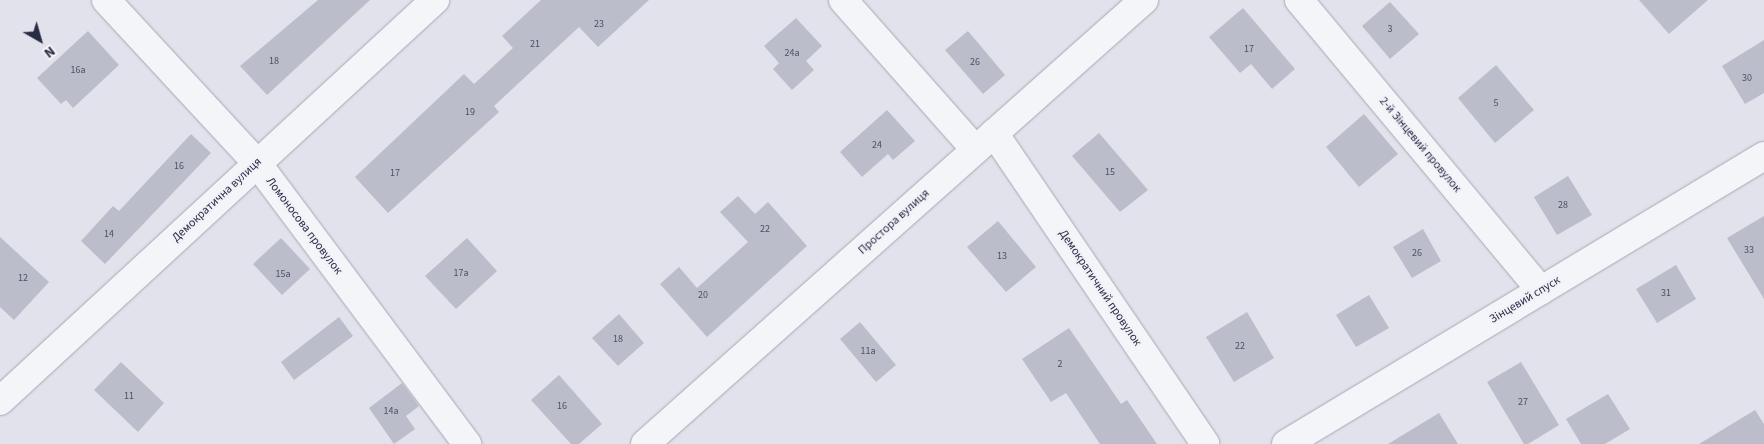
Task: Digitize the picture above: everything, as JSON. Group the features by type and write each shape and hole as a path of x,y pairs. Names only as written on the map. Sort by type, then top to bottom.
{"street":[{"name":"Ломоносова провулок","path":"106,0 258,163 467,444"},
{"name":"Демократична вулиця","path":"0,401 435,0"},
{"name":"Демократичний провулок","path":"843,0 985,141 1205,444"},
{"name":"Простора вулиця","path":"645,444 1144,0"},
{"name":"2-й Зінцевий провулок","path":"1299,0 1541,290"},
{"name":"Зінцевий спуск","path":"1286,444 1764,156"}],"building":[{"path":"318,0 370,0 267,95 240,66"},
{"path":"541,0 649,0 598,47 579,27 494,106 499,112 388,213 355,177 464,74 474,84 513,48 502,36"},
{"path":"1639,0 1708,0 1669,34"},
{"path":"1390,2 1419,34 1390,59 1362,26"},
{"path":"1243,8 1295,69 1272,89 1251,64 1240,73 1209,37"},
{"path":"796,18 822,46 806,61 814,70 792,90 773,69 779,63 764,46"},
{"path":"88,31 119,65 73,108 66,100 61,104 37,78"},
{"path":"968,31 1005,75 983,94 945,50"},
{"path":"1764,40 1764,93 1745,104 1722,66"},
{"path":"1496,65 1534,110 1495,143 1458,98"},
{"path":"887,110 915,141 893,160 888,154 862,177 840,152"},
{"path":"1364,114 1398,154 1359,187 1326,147"},
{"path":"1099,133 1148,190 1120,212 1072,156"},
{"path":"191,134 211,153 105,264 81,241 113,206 119,211"},
{"path":"1568,176 1592,215 1557,235 1534,197"},
{"path":"738,196 755,214 768,202 807,246 707,337 660,284 679,267 697,288 748,242 720,212"},
{"path":"1764,216 1764,299 1727,238"},
{"path":"998,221 1036,267 1006,292 967,247"},
{"path":"1423,229 1441,261 1412,278 1393,247"},
{"path":"0,237 49,282 14,320 0,307"},
{"path":"281,238 310,269 282,295 253,264"},
{"path":"467,238 497,271 456,309 425,276"},
{"path":"1676,265 1696,299 1657,323 1636,289"},
{"path":"1369,295 1389,328 1356,347 1336,315"},
{"path":"1247,312 1274,358 1234,382 1206,337"},
{"path":"619,314 644,343 618,366 592,338"},
{"path":"339,317 353,336 294,380 281,362"},
{"path":"860,322 896,365 876,382 840,339"},
{"path":"1069,328 1121,404 1127,400 1157,444 1100,444 1066,393 1051,402 1022,359"},
{"path":"121,362 164,403 138,432 94,390"},
{"path":"1521,362 1559,425 1528,444 1524,444 1487,382"},
{"path":"559,375 602,424 579,444 571,444 531,400"},
{"path":"402,383 419,406 406,416 415,429 394,444 369,408"},
{"path":"1608,394 1630,429 1605,444 1581,444 1566,419"},
{"path":"1755,410 1764,424 1764,444 1699,444"},
{"path":"1439,413 1458,444 1388,444"}]}
